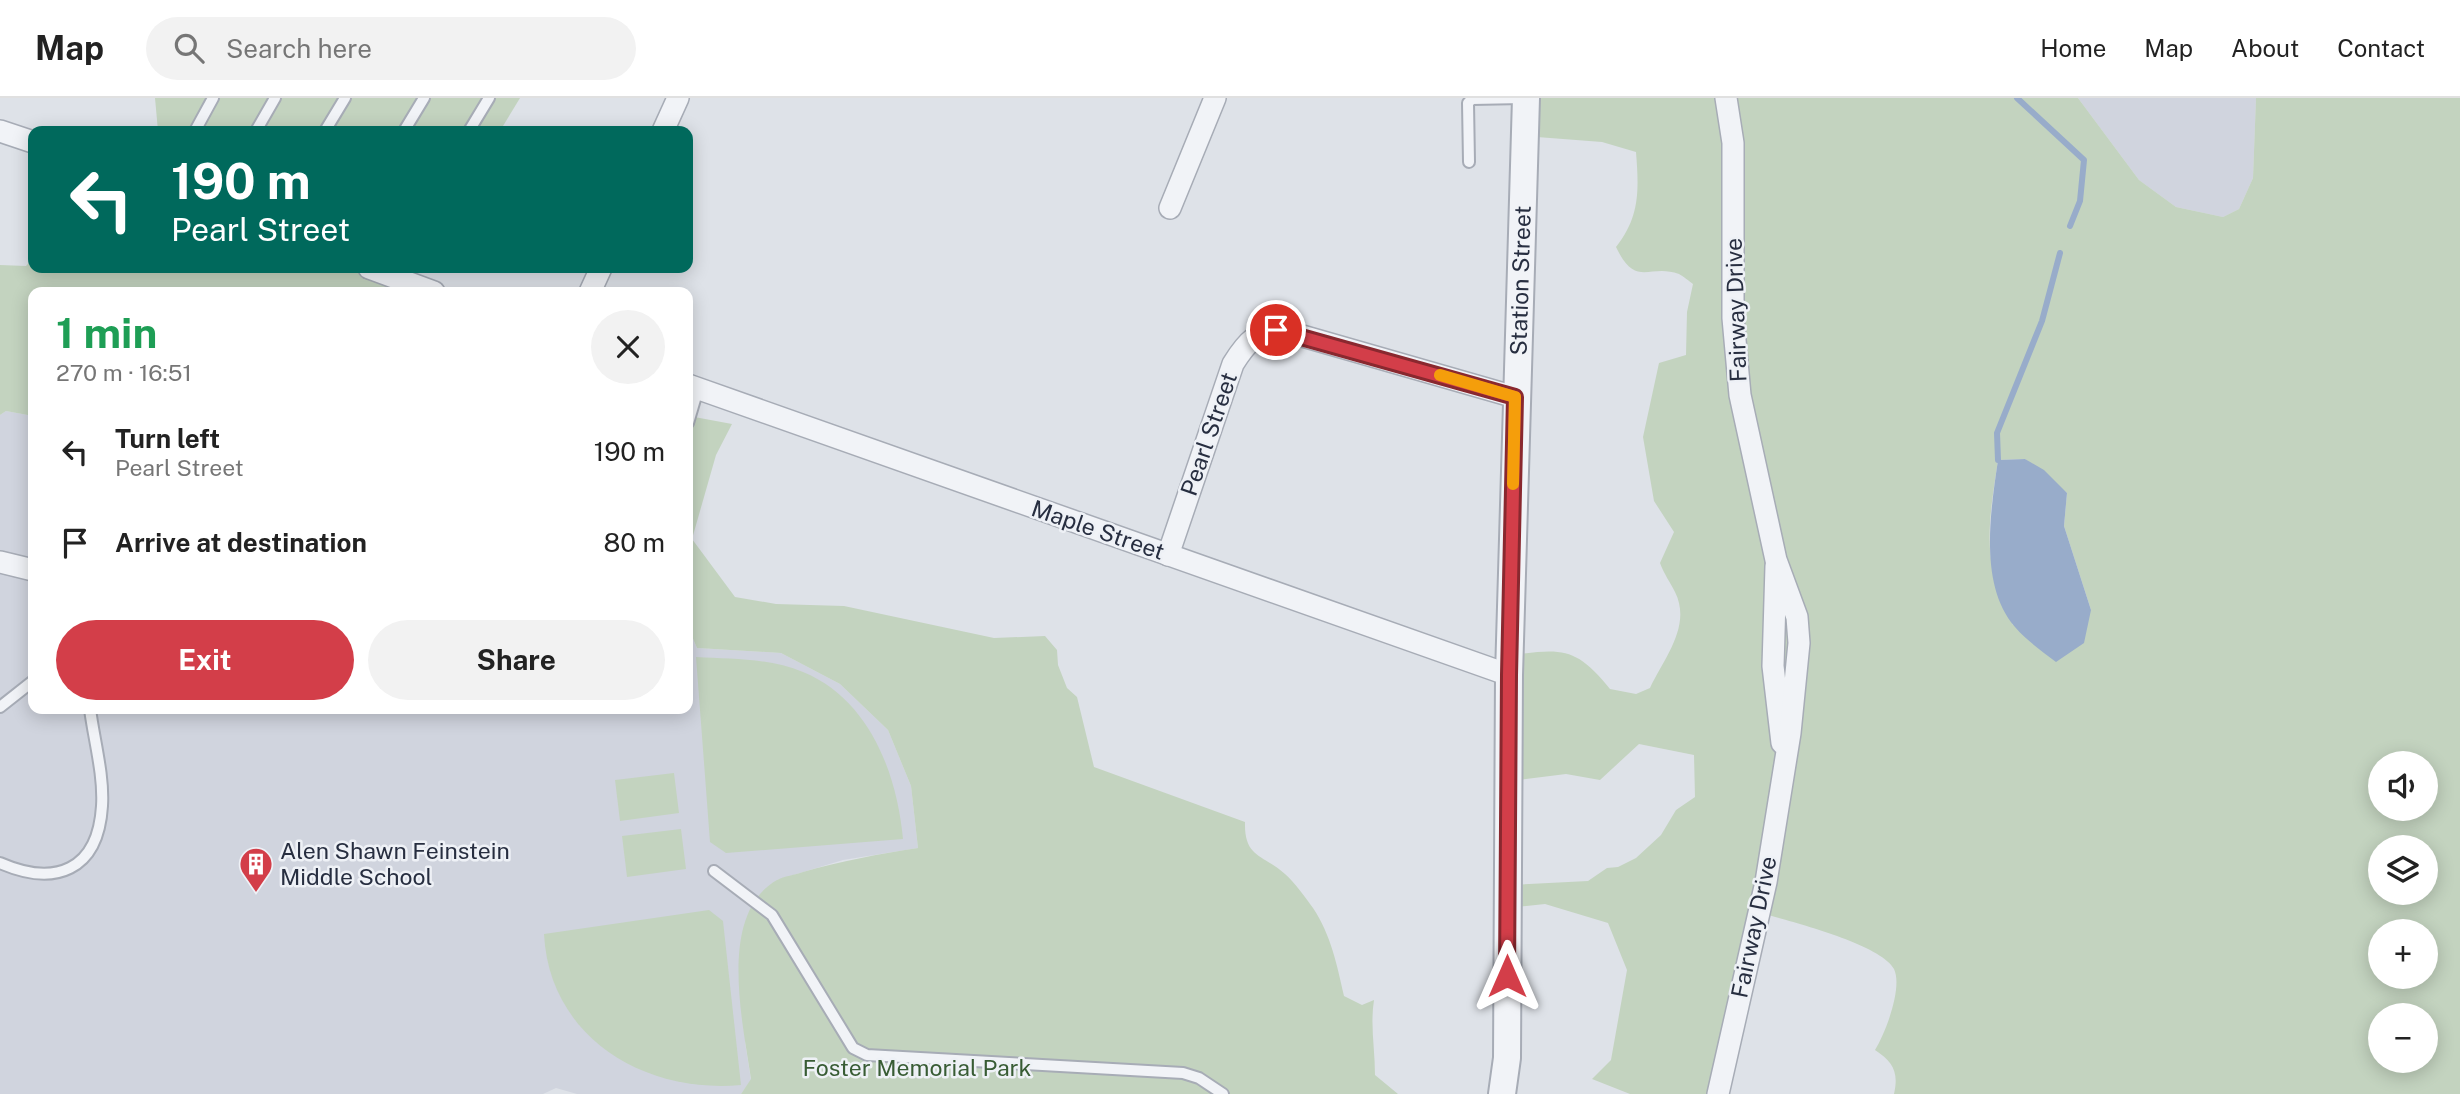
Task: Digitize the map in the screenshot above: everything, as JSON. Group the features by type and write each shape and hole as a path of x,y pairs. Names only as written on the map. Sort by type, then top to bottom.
{"street":[{"path":"665,126 678,98"},
{"path":"1170,208 1215,98"},
{"name":"Station Street","path":"1502,1094 1507,1058 1509,675 1524,98"},
{"name":"Fairway Drive","path":"1718,1094 1766,882 1785,758 1773,666 1772,621 1776,560 1737,372 1732,143 1726,98"},
{"path":"0,131 28,140"},
{"path":"388,273 422,287"},
{"name":"Pearl Street","path":"1168,555 1233,364 1248,342 1258,334 1285,331 1515,397"},
{"name":"Maple Street","path":"693,387 1509,675"},
{"path":"0,562 28,569"}],"lane":[{"path":"198,126 213,98"},
{"path":"259,126 275,98"},
{"path":"328,126 345,98"},
{"path":"407,126 424,98"},
{"path":"472,126 489,98"},
{"path":"1469,162 1468,103 1472,99 1524,98"},
{"path":"0,707 28,685"},
{"path":"0,863 21,872 54,876 76,865 91,846 99,827 102,804 91,714"},
{"path":"715,870 772,915 853,1048 867,1055 1183,1073 1207,1082 1223,1094"}],"shaded area":[{"path":"2078,98 2256,98 2253,178 2239,209 2223,217 2176,207 2139,180"},
{"path":"6,411 28,415 28,714 693,714 693,639 697,648 781,653 840,684 888,730 911,786 918,848 843,860 777,880 745,1042 751,1080 741,1094 577,1094 556,1088 543,1094 0,1094 0,415"}],"green space":[{"path":"155,98 520,98 503,126 158,126"},
{"path":"1526,98 2078,98 2139,180 2176,207 2223,217 2239,209 2253,178 2256,98 2460,98 2460,1094 1894,1094 1896,1080 1893,1068 1875,1050 1895,999 1894,969 1886,960 1854,942 1761,913 1716,1094 1630,1094 1592,1079 1611,1060 1627,970 1608,923 1545,904 1506,908 1511,885 1588,881 1607,868 1618,867 1636,858 1661,835 1676,810 1695,797 1694,755 1639,744 1600,780 1566,774 1510,781 1513,655 1545,652 1568,654 1588,665 1610,689 1636,694 1650,688 1674,642 1680,617 1675,592 1660,563 1674,532 1654,501 1643,437 1659,363 1686,355 1687,312 1693,284 1679,274 1668,271 1637,271 1623,260 1616,247 1634,214 1638,179 1636,152 1602,142 1523,136","holes":["2025,459 2067,493 2064,526 2091,610 2013,625 1996,582 1990,525 1998,460"]},
{"path":"28,264 28,273 413,273 410,278 432,287 28,287 28,415 6,411 0,415 0,265 26,266"},
{"path":"693,417 732,424 716,455 693,536"},
{"name":"Foster Memorial Park","path":"693,540 735,597 776,604 844,606 994,638 1045,636 1057,650 1058,665 1067,688 1077,697 1094,767 1245,822 1251,849 1285,874 1303,895 1319,918 1329,940 1344,996 1362,1005 1374,1000 1375,1075 1398,1094 741,1094 751,1079 740,1000 740,943 746,918 758,896 783,877 846,861 918,848 911,786 888,730 840,684 781,653 697,648 693,639"},
{"path":"696,657 750,660 790,667 826,684 846,700 876,741 886,764 900,814 903,839 726,853 710,842"},
{"path":"674,773 679,813 620,821 615,780"},
{"path":"681,829 686,869 627,877 622,836"},
{"path":"709,910 723,921 741,1085 704,1085 669,1079 636,1068 607,1051 582,1029 563,1001 550,970 544,934"}],"water":[{"path":"2025,459 2044,470 2067,493 2064,526 2091,610 2084,643 2056,662 2015,627 2003,610 1992,569 1991,523 1998,460"}],"waterway":[{"path":"2017,98 2084,160 2080,201 2070,226"},
{"path":"1998,460 1997,433 2042,321 2060,253"}],"slow traffic":[{"path":"1440,375 1515,397 1513,484"}],"place":[{"name":"Alen Shawn Feinstein Middle School","path":"256,894"}],"route":[{"path":"1276,330 1515,397 1509,675 1507,976"}]}
